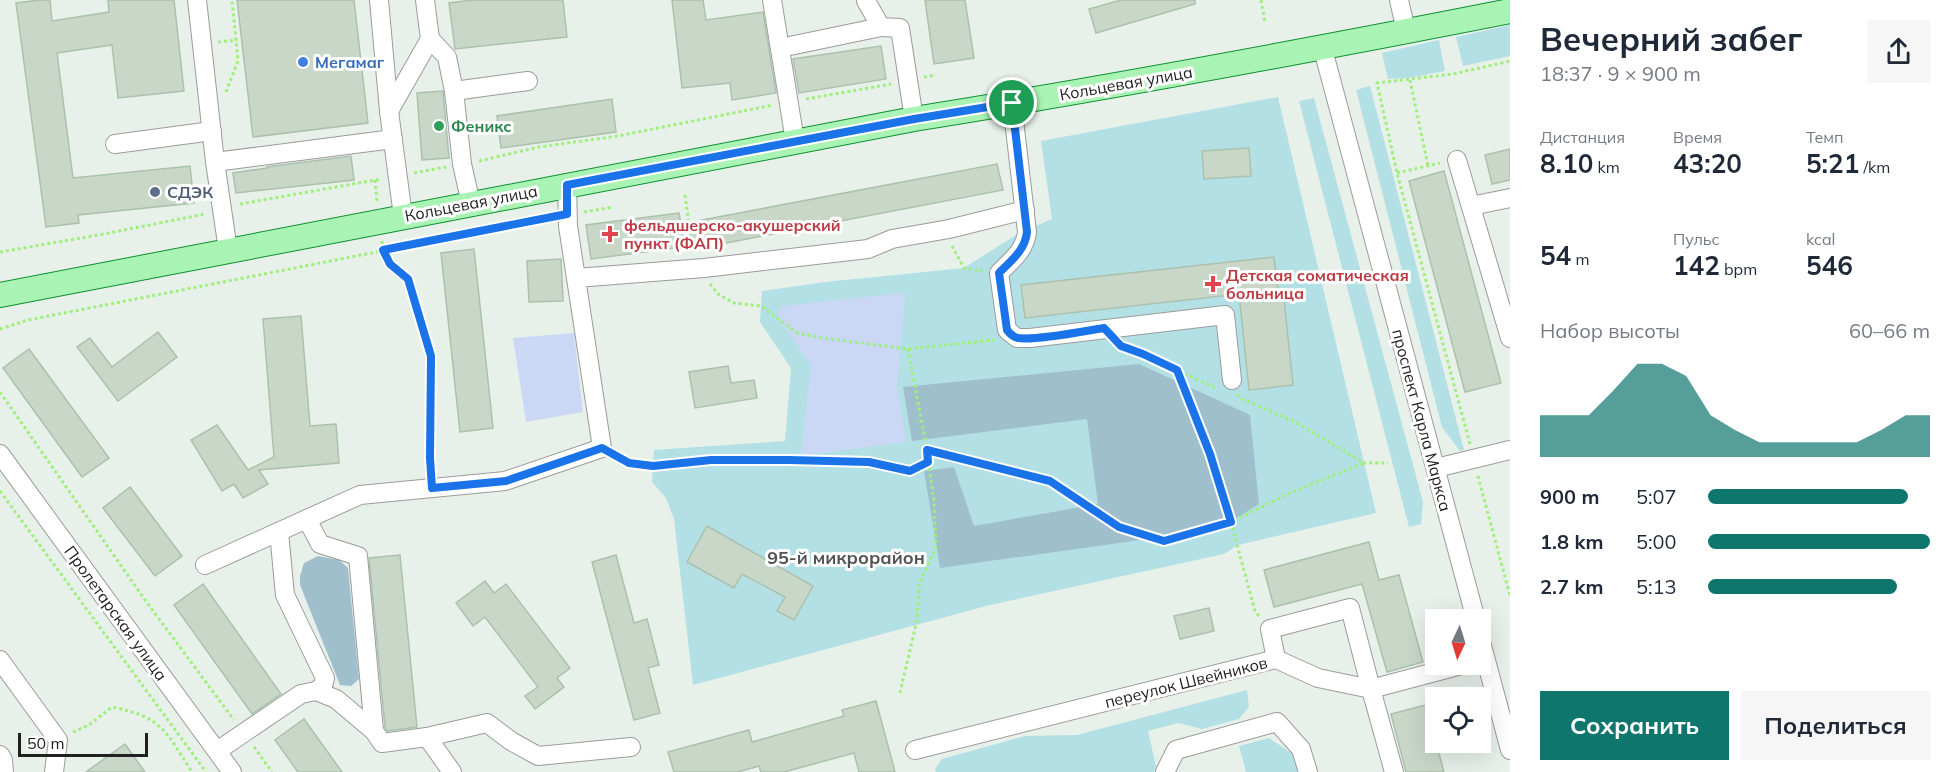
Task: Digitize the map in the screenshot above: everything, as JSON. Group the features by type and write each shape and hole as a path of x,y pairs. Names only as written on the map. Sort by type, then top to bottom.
{"main road":[{"name":"Кольцевая улица","path":"0,295 795,141 1510,11"}],"street":[{"path":"197,0 215,162 228,250"},
{"path":"379,0 389,111 403,216"},
{"path":"425,0 430,39 447,57 454,92 462,164 471,204"},
{"path":"772,0 795,141"},
{"path":"1399,0 1406,31"},
{"path":"866,1 881,27"},
{"path":"780,48 881,27 900,28 914,119"},
{"path":"389,111 430,39"},
{"name":"проспект Карла Маркса","path":"1322,46 1473,609"},
{"path":"454,92 528,81"},
{"path":"1012,103 1027,232 1023,248 999,273 1007,330 1010,334 1017,338 1030,338 1225,315 1228,388"},
{"path":"115,144 212,131"},
{"path":"215,162 393,139"},
{"path":"1457,159 1510,338"},
{"path":"205,565 360,495 506,481 602,448 567,214 567,185"},
{"path":"1471,206 1510,198"},
{"path":"576,278 706,275 868,249 891,239 949,230 1025,210"},
{"path":"1436,468 1510,450"},
{"name":"Пролетарская улица","path":"0,454 232,772"},
{"path":"307,519 320,544 358,556 374,731"},
{"path":"217,751 301,694 316,691 323,686 325,678 285,595 279,532"},
{"name":"переулок Швейников","path":"915,750 1276,659 1270,629 1350,608 1371,689"},
{"path":"1276,659 1318,678 1371,689 1425,675"},
{"path":"0,660 58,740 54,772"},
{"path":"1488,675 1510,750"},
{"path":"1371,689 1394,772"},
{"path":"316,691 336,699 374,731 382,743 428,737 487,723 511,741 538,756 631,747"},
{"path":"1166,772 1176,750 1277,722 1301,749 1308,772"},
{"path":"428,737 452,772"},
{"path":"0,755 4,772"}],"path":[{"path":"1262,0 1264,22"},
{"path":"1510,62 1410,80 1377,83 1397,173 1510,596"},
{"path":"1410,80 1428,166"},
{"path":"0,252 105,234 222,210 230,206 462,164 539,147 618,136"},
{"path":"1397,173 1457,159"},
{"path":"685,195 694,263 706,275 719,295 734,303 761,306 797,333 908,349 1017,338"},
{"path":"0,329 28,320 567,214 614,207"},
{"path":"949,230 952,246 964,268 999,273"},
{"path":"383,250 390,264 408,279 431,356 432,488"},
{"path":"1104,328 1121,346 1177,370 1228,388 1240,398 1298,423 1364,463"},
{"path":"900,693 917,620 919,584 936,547 934,501 927,450 908,349"},
{"path":"1177,370 1210,454 1255,610 1270,629"},
{"path":"1228,388 1240,398"},
{"path":"0,392 145,600 272,772"},
{"path":"602,448 629,463 653,466 711,460 789,460 869,462 910,471 928,462"},
{"path":"927,450 1050,481 1119,527 1164,541 1231,522 1290,493 1364,463 1388,463"},
{"path":"0,491 206,772"},
{"path":"58,740 89,725 112,707 133,711 152,719 164,730 192,772"}],"shaded area":[{"path":"1510,25 1510,56 1463,66 1456,37"},
{"path":"1439,40 1445,71 1409,78 1388,79 1382,53"},
{"path":"1370,86 1464,450 1460,451 1442,427 1356,90"},
{"path":"1278,97 1376,513 1238,545 1224,554 990,605 693,685 674,519 666,498 652,482 654,450 785,441 791,368 760,322 762,291 825,282 964,268 1019,233 1052,219 1041,141"},
{"path":"1314,98 1423,502 1421,524 1409,527 1299,101"},
{"path":"905,293 897,387 906,442 801,456 811,365 777,317 781,306"},
{"path":"574,333 583,412 526,422 513,338"},
{"path":"1139,364 1250,415 1259,504 1219,529 940,568 924,471 954,467 974,526 1098,504 1087,419 912,441 903,387"},
{"path":"318,556 339,560 348,568 359,679 351,686 340,685 300,585 304,563"},
{"path":"1247,690 1249,707 1239,719 1202,729 1178,723 1148,731 1156,766 1154,772 936,772 935,769 942,759 1025,736 1077,735"},
{"path":"1269,738 1293,754 1298,772 1246,772 1239,746"}],"building":[{"path":"50,0 52,21 109,12 108,0 174,0 184,91 118,98 112,45 57,53 73,178 190,166 194,203 78,215 79,223 46,227 16,3"},
{"name":"Мегамаг","path":"237,0 354,0 368,123 253,137"},
{"path":"473,0 563,0 567,37 455,49 449,3"},
{"path":"672,0 703,0 706,20 763,12 776,93 732,100 730,83 682,88"},
{"path":"925,0 965,0 974,58 934,64"},
{"path":"1121,0 1195,0 1195,4 1096,33 1089,9"},
{"path":"881,46 886,79 799,93 793,59"},
{"path":"443,91 449,158 422,160 417,93"},
{"path":"612,99 616,132 501,148 497,116"},
{"path":"1249,148 1251,176 1204,179 1202,151"},
{"path":"1510,149 1510,180 1492,184 1485,155"},
{"path":"351,156 354,180 236,193 233,173"},
{"path":"997,164 1003,190 705,247 705,244 591,259 586,225 679,213 681,224"},
{"path":"1444,171 1501,383 1465,392 1409,181"},
{"path":"474,249 493,428 460,432 441,253"},
{"path":"1274,257 1279,299 1284,299 1293,385 1249,390 1239,294 1025,318 1021,285"},
{"path":"561,259 563,301 529,302 527,261"},
{"path":"301,316 310,426 336,424 339,463 259,470 268,484 243,498 234,484 222,491 191,440 217,425 248,470 274,457 263,319"},
{"path":"158,332 177,357 118,401 77,347 90,338 112,367"},
{"path":"29,349 109,458 82,477 3,368"},
{"path":"728,366 731,383 754,380 757,398 695,408 689,372"},
{"path":"130,487 182,556 155,576 103,508"},
{"path":"707,526 813,586 794,620 777,611 785,597 742,574 734,588 687,562"},
{"path":"1369,542 1379,580 1399,575 1423,662 1387,672 1362,584 1274,607 1264,570"},
{"path":"400,555 417,727 387,731 369,558"},
{"path":"616,555 634,623 647,619 659,665 648,668 660,713 634,720 592,562"},
{"path":"485,581 494,593 506,584 570,668 557,678 564,687 535,709 525,696 538,687 485,617 473,626 456,603"},
{"path":"203,584 281,694 252,714 174,605"},
{"path":"1209,608 1214,631 1180,639 1174,616"},
{"path":"876,701 895,772 859,772 854,753 784,772 761,772 759,766 738,772 674,772 668,752 749,730 752,742 844,716 842,710"},
{"path":"1425,705 1425,753 1439,753 1444,772 1406,772 1391,714"},
{"path":"304,719 342,772 298,772 275,740"},
{"path":"125,744 145,772 86,772"}],"place":[{"name":"Мегамаг","path":"303,62"},
{"name":"Феникс","path":"439,126"},
{"name":"СДЭК","path":"155,192"},
{"name":"фельдшерско-акушерский пункт (ФАП)","path":"610,234"},
{"name":"Детская соматическая больница","path":"1213,284"}],"district":[{"name":"95-й микрорайон","path":"846,557"}],"route":[{"path":"1012,103 1027,232 1023,248 999,273 1007,330 1017,338 1030,338 1104,328 1121,346 1177,370 1210,454 1231,522 1164,541 1119,527 1050,481 927,450 928,462 910,471 869,462 789,460 711,460 653,466 629,463 602,448 506,481 432,488 431,356 408,279 390,264 383,250 567,214 567,185 914,119 1012,103"}]}
